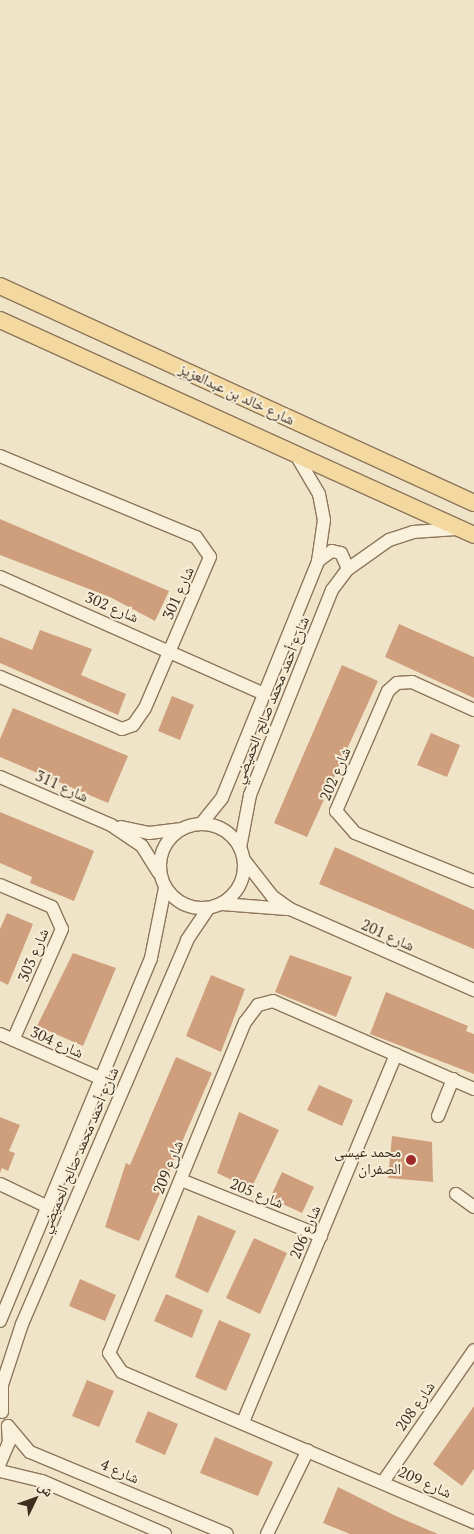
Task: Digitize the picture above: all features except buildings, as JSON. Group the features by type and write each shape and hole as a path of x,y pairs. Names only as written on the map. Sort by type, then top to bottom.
{"main road":[{"name":"شارع خالد بن عبدالعزيز","path":"0,286 474,503"},
{"name":"شارع خالد بن عبدالعزيز","path":"0,320 290,448 468,532"}],"street":[{"name":"شارع أحمد محمد صالح الحميضي","path":"201,824 222,798 318,561 324,520 319,494 308,469 290,448"},
{"name":"شارع 301","path":"0,456 196,537 210,557 145,708 133,725 122,729 0,677"},
{"name":"شارع أحمد محمد صالح الحميضي","path":"242,854 250,795 332,590 348,569 389,540 413,532 468,532"},
{"path":"318,561 332,552 341,553 348,569"},
{"name":"شارع 302","path":"0,577 170,649 264,694"},
{"name":"شارع 202","path":"474,710 412,682 398,682 388,691 336,811 355,833 474,881"},
{"name":"شارع 311","path":"0,776 111,825 142,846 160,874"},
{"path":"201,824 225,830 242,854 240,884 222,904 208,909 188,907 165,888 160,874 164,846 181,829 201,824"},
{"name":"شارع 311","path":"111,825 149,833 181,829"},
{"name":"شارع 201","path":"242,854 272,896 290,909 474,990"},
{"name":"شارع 303","path":"0,885 52,908 62,929 13,1040"},
{"name":"شارع أحمد محمد صالح الحميضي","path":"0,1321 151,958 165,888"},
{"name":"شارع 201","path":"222,904 290,909"},
{"name":"شارع أحمد محمد صالح الحميضي","path":"1,1411 2,1385 22,1324 186,940 208,909"},
{"name":"شارع 209","path":"474,1089 273,1000 258,1005 245,1022 109,1353 122,1372 474,1522"},
{"name":"شارع 304","path":"0,1034 102,1079"},
{"name":"شارع 206","path":"243,1422 396,1055"},
{"path":"438,1116 453,1079"},
{"name":"شارع 205","path":"181,1180 321,1236"},
{"path":"0,1184 48,1207"},
{"path":"456,1194 474,1207"},
{"name":"شارع 208","path":"383,1482 474,1350"},
{"path":"0,1463 9,1442 8,1426 1,1411"},
{"name":"شارع 4","path":"8,1426 30,1452 227,1534"},
{"path":"267,1534 277,1519 308,1450"},
{"path":"0,1471 42,1481 165,1534"},
{"path":"277,1519 277,1534"}],"place":[{"name":"محمد عيسى الصفران","path":"411,1160"}]}
